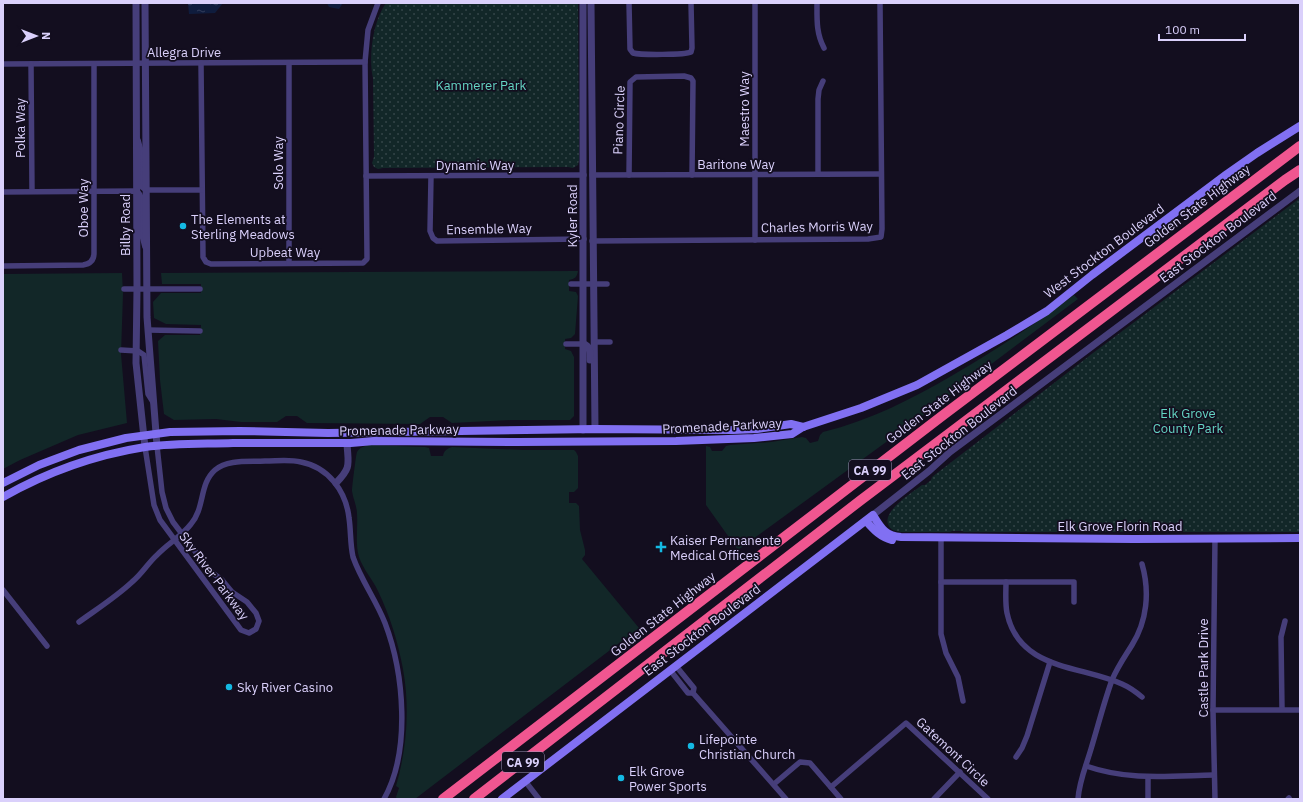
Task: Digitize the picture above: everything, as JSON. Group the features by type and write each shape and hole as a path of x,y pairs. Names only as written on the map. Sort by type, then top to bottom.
{"highway":[{"name":"Golden State Highway","path":"444,799 923,430 1300,146"},
{"name":"CA 99","path":"474,799 879,486 1300,170"}],"main road":[{"name":"West Stockton Boulevard","path":"917,386 1047,311 1098,270 1227,174 1300,126"},
{"name":"Promenade Parkway","path":"3,497 62,469 96,458 145,447 157,446 198,444 347,443 374,441 676,441 778,436 792,434 803,427 861,408 917,386"},
{"name":"Promenade Parkway","path":"3,483 39,465 67,454 102,444 144,435 156,434 188,432 328,433 595,429 715,430 757,429 791,424 803,427"},
{"path":"718,440 720,436 754,433 757,429"},
{"path":"437,441 444,437 484,437 492,434 496,430"},
{"path":"676,441 679,437 710,435 713,434 715,430"},
{"path":"374,441 387,438 429,437 433,436 435,431"},
{"name":"East Stockton Boulevard","path":"502,799 873,515"},
{"name":"Elk Grove Florin Road","path":"873,515 884,531 889,535 901,537 1134,539 1300,538"},
{"name":"Elk Grove Florin Road","path":"866,521 875,532 893,541 923,541 941,538"}],"street":[{"name":"Bilby Road","path":"136,3 136,350 145,447"},
{"name":"Bilby Road","path":"145,3 146,289 157,446"},
{"name":"Upbeat Way","path":"201,63 203,257 206,262 211,264 360,263 366,261 365,62 368,30 378,3"},
{"path":"583,3 584,115 587,127 588,175"},
{"path":"587,3 591,24"},
{"name":"Kyler Road","path":"583,430 584,239 588,175 591,3"},
{"path":"628,3 630,49 633,53 683,54 691,52 692,48 691,3"},
{"name":"Maestro Way","path":"755,3 755,240"},
{"path":"817,3 817,29 819,40 824,48"},
{"name":"Charles Morris Way","path":"592,239 868,239 881,236 880,3"},
{"name":"Allegra Drive","path":"3,64 365,62"},
{"name":"Solo Way","path":"289,63 289,263"},
{"name":"Polka Way","path":"31,64 32,191"},
{"name":"Oboe Way","path":"3,266 83,265 89,264 94,256 94,64"},
{"name":"Piano Circle","path":"629,175 630,82 636,77 684,76 691,78 693,81 692,175"},
{"path":"818,174 818,99 819,90 823,81"},
{"path":"136,136 141,151 142,186 146,190 202,190"},
{"name":"Baritone Way","path":"588,175 881,174"},
{"name":"Kyler Road","path":"588,175 592,239 595,429"},
{"name":"Dynamic Way","path":"366,176 588,175"},
{"name":"Ensemble Way","path":"431,176 430,231 433,238 437,240 584,239"},
{"path":"3,192 137,191 142,200 142,235 146,249"},
{"name":"East Stockton Boulevard","path":"873,515 929,471 950,452 1300,191"},
{"path":"571,284 607,284"},
{"path":"124,289 200,289"},
{"path":"148,330 198,331"},
{"path":"594,342 610,342"},
{"path":"566,344 583,344 589,349 590,383 595,399"},
{"path":"121,350 136,350 144,357 148,394 154,402"},
{"path":"336,483 346,473 348,464 347,443"},
{"name":"Sky River Parkway","path":"145,447 154,505 160,520 173,540 241,630 249,633 254,631 258,626 259,621 251,606 245,600 232,592 222,580 210,572 173,522 164,500 160,484 157,446"},
{"path":"79,622 132,582 156,556 190,526 197,515 201,504 204,487 209,477 215,470 227,463 290,461 312,465 323,471 336,483 348,510 350,546 353,557 385,624 398,677 401,712 399,746 392,780 384,799"},
{"path":"941,538 942,640 946,653 958,677 963,701"},
{"name":"Castle Park Drive","path":"1215,538 1213,710 1215,799"},
{"path":"1078,799 1079,788 1112,681 1120,663 1132,645 1145,614 1147,596 1142,564"},
{"path":"941,582 1074,582 1074,602"},
{"path":"1006,582 1007,611 1013,631 1021,643 1031,652 1050,662 1121,684 1142,697"},
{"path":"3,590 47,646"},
{"path":"1282,709 1281,637 1284,621"},
{"path":"1016,757 1027,736 1050,662"},
{"path":"673,668 694,688 693,693 786,799"},
{"path":"1213,710 1300,710"},
{"name":"Gatemont Circle","path":"831,786 906,723 988,799"},
{"path":"774,784 800,762 810,763 841,799"},
{"path":"1086,766 1111,774 1132,776 1214,775"},
{"path":"934,799 960,772"},
{"path":"1148,777 1148,799"},
{"path":"524,782 539,799"}],"green space":[{"name":"Kammerer Park","path":"386,3 578,3 578,165 573,168 378,169 374,167 372,163 374,157 373,78 371,50 378,19"},
{"name":"Elk Grove County Park","path":"1300,198 1300,532 901,532 890,528 888,519 890,513 894,507 906,497 922,485 925,485 931,480 932,477 1093,353"},
{"path":"578,271 577,275 573,279 569,280 569,291 576,292 578,296 575,334 571,338 565,339 565,349 571,351 574,357 574,416 570,420 511,420 452,423 443,417 430,417 420,424 307,423 297,416 286,416 277,422 241,422 216,419 174,420 164,414 160,380 158,341 165,335 200,335 201,325 166,324 154,318 153,302 161,293 201,293 201,284 162,284 161,273"},
{"path":"122,273 123,294 121,354 127,423 78,435 3,469 3,274"},
{"path":"1074,295 1078,299 937,405 738,550 706,505 706,446 710,447 712,451 722,451 726,446 730,445 771,442 802,437 806,438 810,443 818,441 823,432 858,422 906,401 969,366 1030,327"},
{"path":"367,445 425,447 429,448 431,456 443,456 446,450 452,447 524,450 574,450 578,456 578,488 574,492 569,492 569,503 576,503 579,506 580,530 585,550 585,555 582,559 639,628 415,799 397,799 396,797 399,788 396,786 405,743 407,713 405,684 399,649 386,610 376,587 365,570 358,552 357,511 352,489 357,452"}],"water":[{"path":"188,3 223,3 215,13 189,14"},
{"path":"327,3 343,3 339,9 329,7"}],"place":[{"name":"The Elements at Sterling Meadows","path":"183,226"},
{"name":"Kaiser Permanente Medical Offices","path":"661,547"},
{"name":"Sky River Casino","path":"229,687"},
{"name":"Lifepointe Christian Church","path":"691,746"},
{"name":"Elk Grove Power Sports","path":"621,778"}]}
